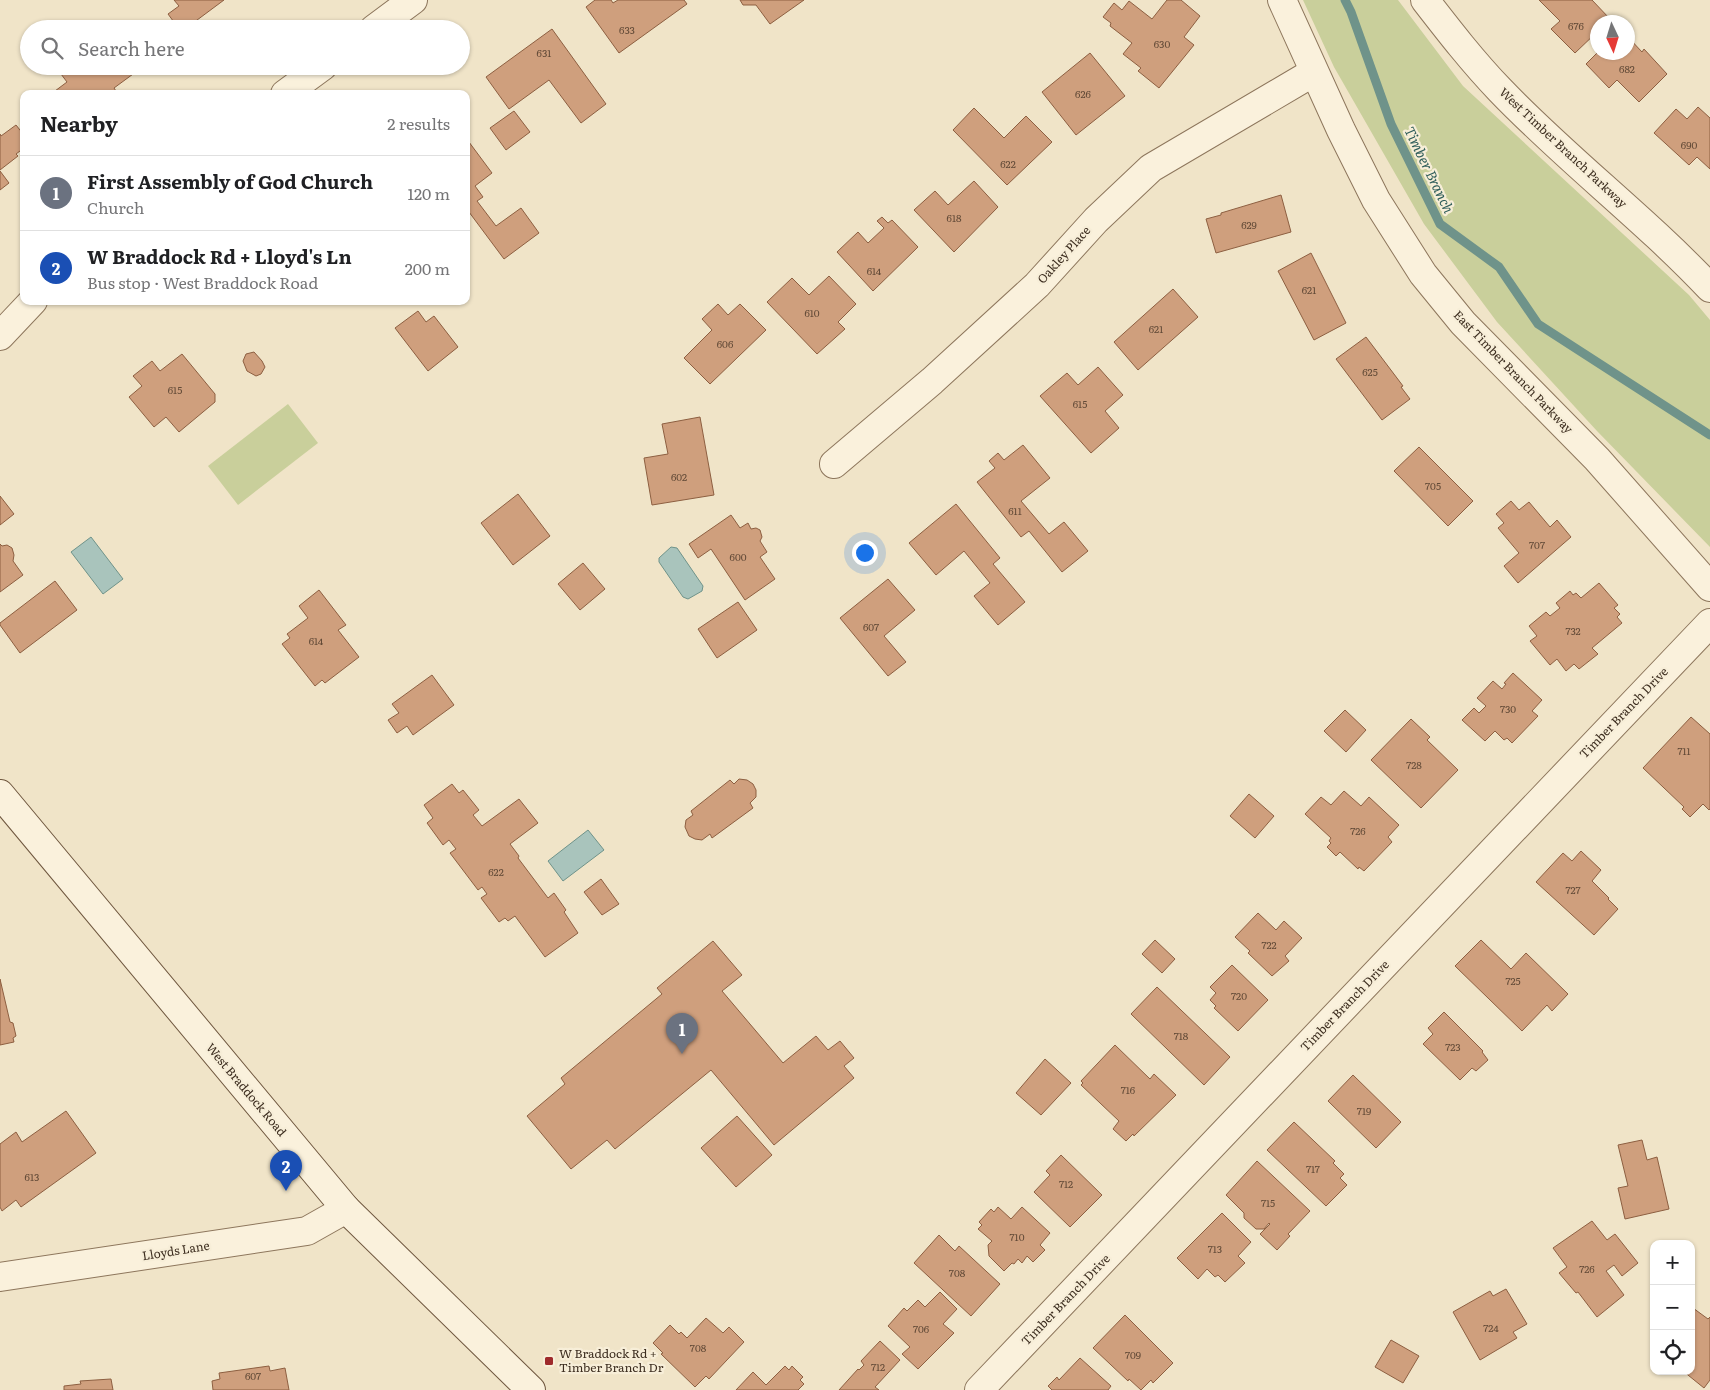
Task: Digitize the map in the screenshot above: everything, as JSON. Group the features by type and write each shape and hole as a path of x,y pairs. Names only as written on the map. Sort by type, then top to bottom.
{"street":[{"path":"386,20 413,0"},
{"name":"East Timber Branch Parkway","path":"1282,0 1314,72 1376,200 1423,274 1463,323 1597,459 1710,587"},
{"name":"West Timber Branch Parkway","path":"1425,0 1453,37 1500,90 1677,253 1710,288"},
{"name":"Oakley Place","path":"834,464 932,381 1037,285 1096,220 1151,168 1314,72"},
{"path":"290,90 311,75"},
{"path":"0,336 29,305"},
{"name":"Timber Branch Drive","path":"980,1390 1710,622"},
{"name":"West Braddock Road","path":"0,794 346,1209 531,1390"},
{"name":"Lloyds Lane","path":"0,1277 307,1231 346,1209"}],"green space":[{"path":"1303,0 1398,0 1463,86 1689,295 1710,320 1710,547 1597,431 1497,322 1424,224 1334,67"},
{"path":"288,404 318,443 238,505 208,466"}],"water":[{"path":"91,537 123,579 103,594 71,552"},
{"path":"671,547 677,548 703,586 702,591 688,599 683,597 659,562 659,558"},
{"path":"588,830 604,850 563,881 548,861"}],"building":[{"path":"174,0 224,0 197,20 172,20 168,14 179,6"},
{"path":"595,0 611,0 613,3 618,0 684,0 687,4 619,53 586,7"},
{"path":"740,0 804,0 770,24 756,5 743,5"},
{"path":"1167,0 1181,0 1200,16 1184,37 1194,45 1159,88 1138,71 1141,68 1123,54 1132,43 1110,26 1111,23 1103,17 1114,3 1122,10 1129,1 1152,19"},
{"path":"1539,0 1592,0 1606,15 1590,15 1590,39 1575,53 1551,29 1560,21"},
{"path":"552,29 606,104 581,123 549,80 509,109 486,77"},
{"path":"1635,44 1642,52 1644,49 1667,74 1639,102 1617,80 1609,88 1586,64 1590,60 1635,60"},
{"path":"1090,53 1125,96 1076,135 1042,92"},
{"path":"62,75 132,75 114,88 115,90 56,90 67,82"},
{"path":"1698,107 1710,118 1710,169 1697,157 1689,165 1654,133 1676,109 1687,119"},
{"path":"974,108 1004,138 1026,116 1052,142 1007,185 953,130"},
{"path":"514,111 530,132 506,150 490,128"},
{"path":"16,125 20,130 20,151 16,154 18,156 0,170 0,134 1,136"},
{"path":"470,143 492,173 475,186 483,197 477,201 496,226 521,208 539,233 504,259 470,213"},
{"path":"0,171 9,183 0,190"},
{"path":"974,181 998,207 954,252 914,210 935,191 948,205"},
{"path":"1281,195 1291,232 1216,253 1206,219"},
{"path":"882,217 888,223 892,220 918,247 873,291 837,252 858,232 868,243 884,228 877,221"},
{"path":"1311,253 1346,323 1314,340 1278,271"},
{"path":"829,276 856,304 838,322 845,329 817,354 767,302 792,278 809,295"},
{"path":"1173,289 1198,317 1138,370 1114,342"},
{"path":"718,304 728,315 740,304 766,330 710,384 684,358 712,330 702,319"},
{"path":"418,311 426,322 434,316 458,347 428,371 395,328"},
{"path":"1366,337 1403,386 1401,387 1410,399 1382,420 1336,359"},
{"path":"254,352 265,367 261,374 256,376 247,371 243,361 246,354"},
{"path":"182,354 215,394 215,402 179,432 166,417 154,427 129,397 142,386 133,376 152,361 160,371"},
{"path":"1098,367 1123,395 1105,411 1119,428 1091,453 1040,396 1067,373 1078,385"},
{"path":"700,417 714,495 652,505 644,458 668,454 662,424"},
{"path":"1023,445 1050,478 1021,501 1049,534 1064,522 1088,551 1062,572 1029,531 1021,537 977,482 995,468 989,461 998,453 1004,460"},
{"path":"1419,447 1473,501 1448,526 1394,471"},
{"path":"518,494 550,536 513,565 481,523"},
{"path":"0,496 14,514 0,525"},
{"path":"1511,501 1519,510 1529,502 1550,527 1557,520 1571,537 1518,583 1504,566 1519,553 1498,528 1504,523 1496,514"},
{"path":"956,504 1000,558 993,564 1025,602 998,625 974,596 990,583 964,551 936,575 909,543"},
{"path":"731,515 740,528 748,523 751,529 756,528 760,530 762,537 760,541 767,552 760,557 775,579 745,600 711,549 698,558 689,544"},
{"path":"0,544 12,548 13,561 23,575 0,592"},
{"path":"583,563 605,589 580,610 558,584"},
{"path":"888,579 915,610 884,636 906,662 888,676 840,618"},
{"path":"55,581 77,610 20,653 0,623"},
{"path":"1599,583 1618,605 1614,608 1620,614 1617,617 1622,623 1592,648 1598,654 1579,669 1574,664 1566,671 1557,659 1550,665 1530,641 1537,636 1529,626 1546,612 1550,616 1560,608 1556,603 1570,591 1573,595 1576,593 1581,598"},
{"path":"319,590 346,625 338,630 359,657 325,683 322,680 315,686 282,644 290,638 287,634 308,618 299,606"},
{"path":"738,602 757,630 717,658 698,629"},
{"path":"1513,673 1542,700 1532,711 1538,716 1512,743 1507,738 1504,740 1495,731 1485,741 1462,720 1474,708 1479,713 1486,706 1477,698 1493,681 1502,689 1506,684 1504,683"},
{"path":"432,675 454,705 413,735 407,726 397,733 388,720 399,713 392,704"},
{"path":"1345,710 1366,730 1346,752 1324,731"},
{"path":"1691,717 1710,734 1710,809 1703,804 1690,817 1682,809 1684,807 1643,768"},
{"path":"1411,719 1430,737 1427,740 1458,770 1421,808 1371,760"},
{"path":"739,779 747,780 753,784 756,790 756,797 750,803 753,808 712,838 710,834 702,840 689,836 685,827 686,820 693,815 691,811 730,780 734,784"},
{"path":"452,784 459,793 463,790 479,810 473,815 482,826 519,799 538,823 510,844 519,856 518,858 548,898 554,893 566,910 564,912 578,933 545,957 515,916 508,921 505,918 499,922 481,898 487,894 482,887 478,890 450,853 456,849 449,840 443,845 427,823 433,818 424,805"},
{"path":"1344,791 1361,806 1369,797 1399,825 1388,837 1392,842 1364,871 1359,867 1358,869 1340,852 1336,856 1327,847 1331,843 1329,841 1331,838 1305,814 1321,797 1331,805"},
{"path":"1249,794 1274,816 1255,838 1230,816"},
{"path":"1581,851 1601,870 1592,881 1618,909 1594,935 1536,882 1563,853 1572,861"},
{"path":"601,879 619,904 602,915 584,892"},
{"path":"1258,913 1276,930 1284,921 1302,938 1285,956 1289,961 1272,976 1248,953 1250,951 1235,937"},
{"path":"1155,940 1175,959 1162,973 1142,954"},
{"path":"1481,940 1511,969 1526,953 1568,994 1552,1011 1547,1005 1522,1031 1455,966"},
{"path":"713,941 742,975 722,991 783,1063 816,1036 828,1050 840,1041 854,1058 844,1066 854,1078 774,1145 711,1070 615,1149 607,1140 571,1169 527,1116 565,1084 561,1078 662,994 657,988"},
{"path":"1232,965 1268,1000 1238,1031 1214,1008 1216,1006 1210,1000 1216,993 1210,987"},
{"path":"0,979 10,1022 13,1023 16,1036 13,1038 14,1042 0,1045"},
{"path":"1157,987 1230,1057 1204,1085 1131,1014"},
{"path":"1444,1012 1483,1051 1488,1060 1476,1071 1472,1068 1460,1080 1423,1044 1433,1034 1428,1028"},
{"path":"1115,1045 1150,1079 1154,1074 1176,1095 1134,1136 1133,1134 1126,1141 1113,1129 1119,1121 1081,1085 1083,1083 1081,1081"},
{"path":"1045,1059 1071,1083 1041,1115 1016,1093"},
{"path":"1353,1075 1401,1122 1376,1148 1328,1101"},
{"path":"66,1111 96,1153 21,1207 16,1200 2,1211 0,1207 0,1144 16,1132 22,1142"},
{"path":"737,1116 772,1155 736,1187 701,1148"},
{"path":"1294,1122 1335,1161 1333,1163 1344,1174 1340,1178 1347,1185 1326,1206 1267,1150"},
{"path":"1642,1140 1647,1160 1657,1157 1669,1209 1625,1219 1618,1188 1628,1186 1618,1145"},
{"path":"1061,1155 1102,1195 1070,1227 1034,1192 1050,1175 1046,1171"},
{"path":"1257,1161 1310,1211 1288,1234 1290,1236 1277,1250 1260,1234 1270,1224 1264,1229 1256,1229 1244,1218 1244,1213 1226,1195"},
{"path":"998,1207 1011,1219 1022,1207 1050,1233 1040,1245 1045,1250 1033,1262 1027,1256 1022,1263 1018,1259 1004,1271 989,1256 988,1245 992,1241 978,1229 982,1225 979,1222 991,1209 994,1212"},
{"path":"1222,1213 1251,1242 1238,1256 1245,1263 1225,1282 1218,1275 1215,1277 1207,1269 1198,1279 1177,1258"},
{"path":"1592,1221 1607,1240 1615,1234 1638,1263 1622,1276 1614,1265 1606,1271 1624,1295 1597,1317 1578,1292 1576,1293 1559,1273 1567,1267 1553,1248"},
{"path":"939,1235 955,1251 959,1246 1000,1284 971,1316 914,1263"},
{"path":"1506,1289 1527,1324 1513,1332 1517,1338 1480,1360 1453,1312 1490,1291 1493,1296"},
{"path":"940,1292 957,1309 943,1324 954,1333 918,1369 902,1354 910,1347 888,1326 904,1308 907,1311 918,1300 925,1307"},
{"path":"1695,1309 1708,1319 1710,1317 1710,1380 1704,1388 1688,1375 1695,1375"},
{"path":"1125,1315 1173,1363 1153,1383 1151,1380 1141,1390 1129,1379 1128,1381 1093,1348"},
{"path":"706,1318 723,1333 729,1327 744,1342 709,1379 706,1376 695,1387 661,1354 663,1353 653,1343 670,1325 679,1334 681,1332 687,1338"},
{"path":"1391,1340 1419,1356 1403,1383 1375,1367"},
{"path":"880,1341 900,1360 875,1387 879,1390 839,1390 864,1365 861,1361"},
{"path":"1080,1358 1111,1386 1108,1390 1052,1390 1048,1386 1057,1377 1059,1380"},
{"path":"269,1366 270,1371 285,1368 289,1390 213,1390 212,1381 220,1379 219,1373"},
{"path":"785,1366 789,1370 792,1366 803,1377 800,1380 804,1384 798,1390 736,1390 753,1372 766,1385"},
{"path":"111,1379 113,1390 64,1390 64,1386 81,1384 80,1381"}],"waterway":[{"name":"Timber Branch","path":"1345,0 1391,124 1440,224 1499,267 1538,324 1710,435"}],"place":[{"name":"First Assembly of God Church","path":"682,1054"},
{"name":"W Braddock Rd + Lloyd's Ln","path":"286,1191"},
{"name":"W Braddock Rd + Timber Branch Dr","path":"549,1361"}]}
